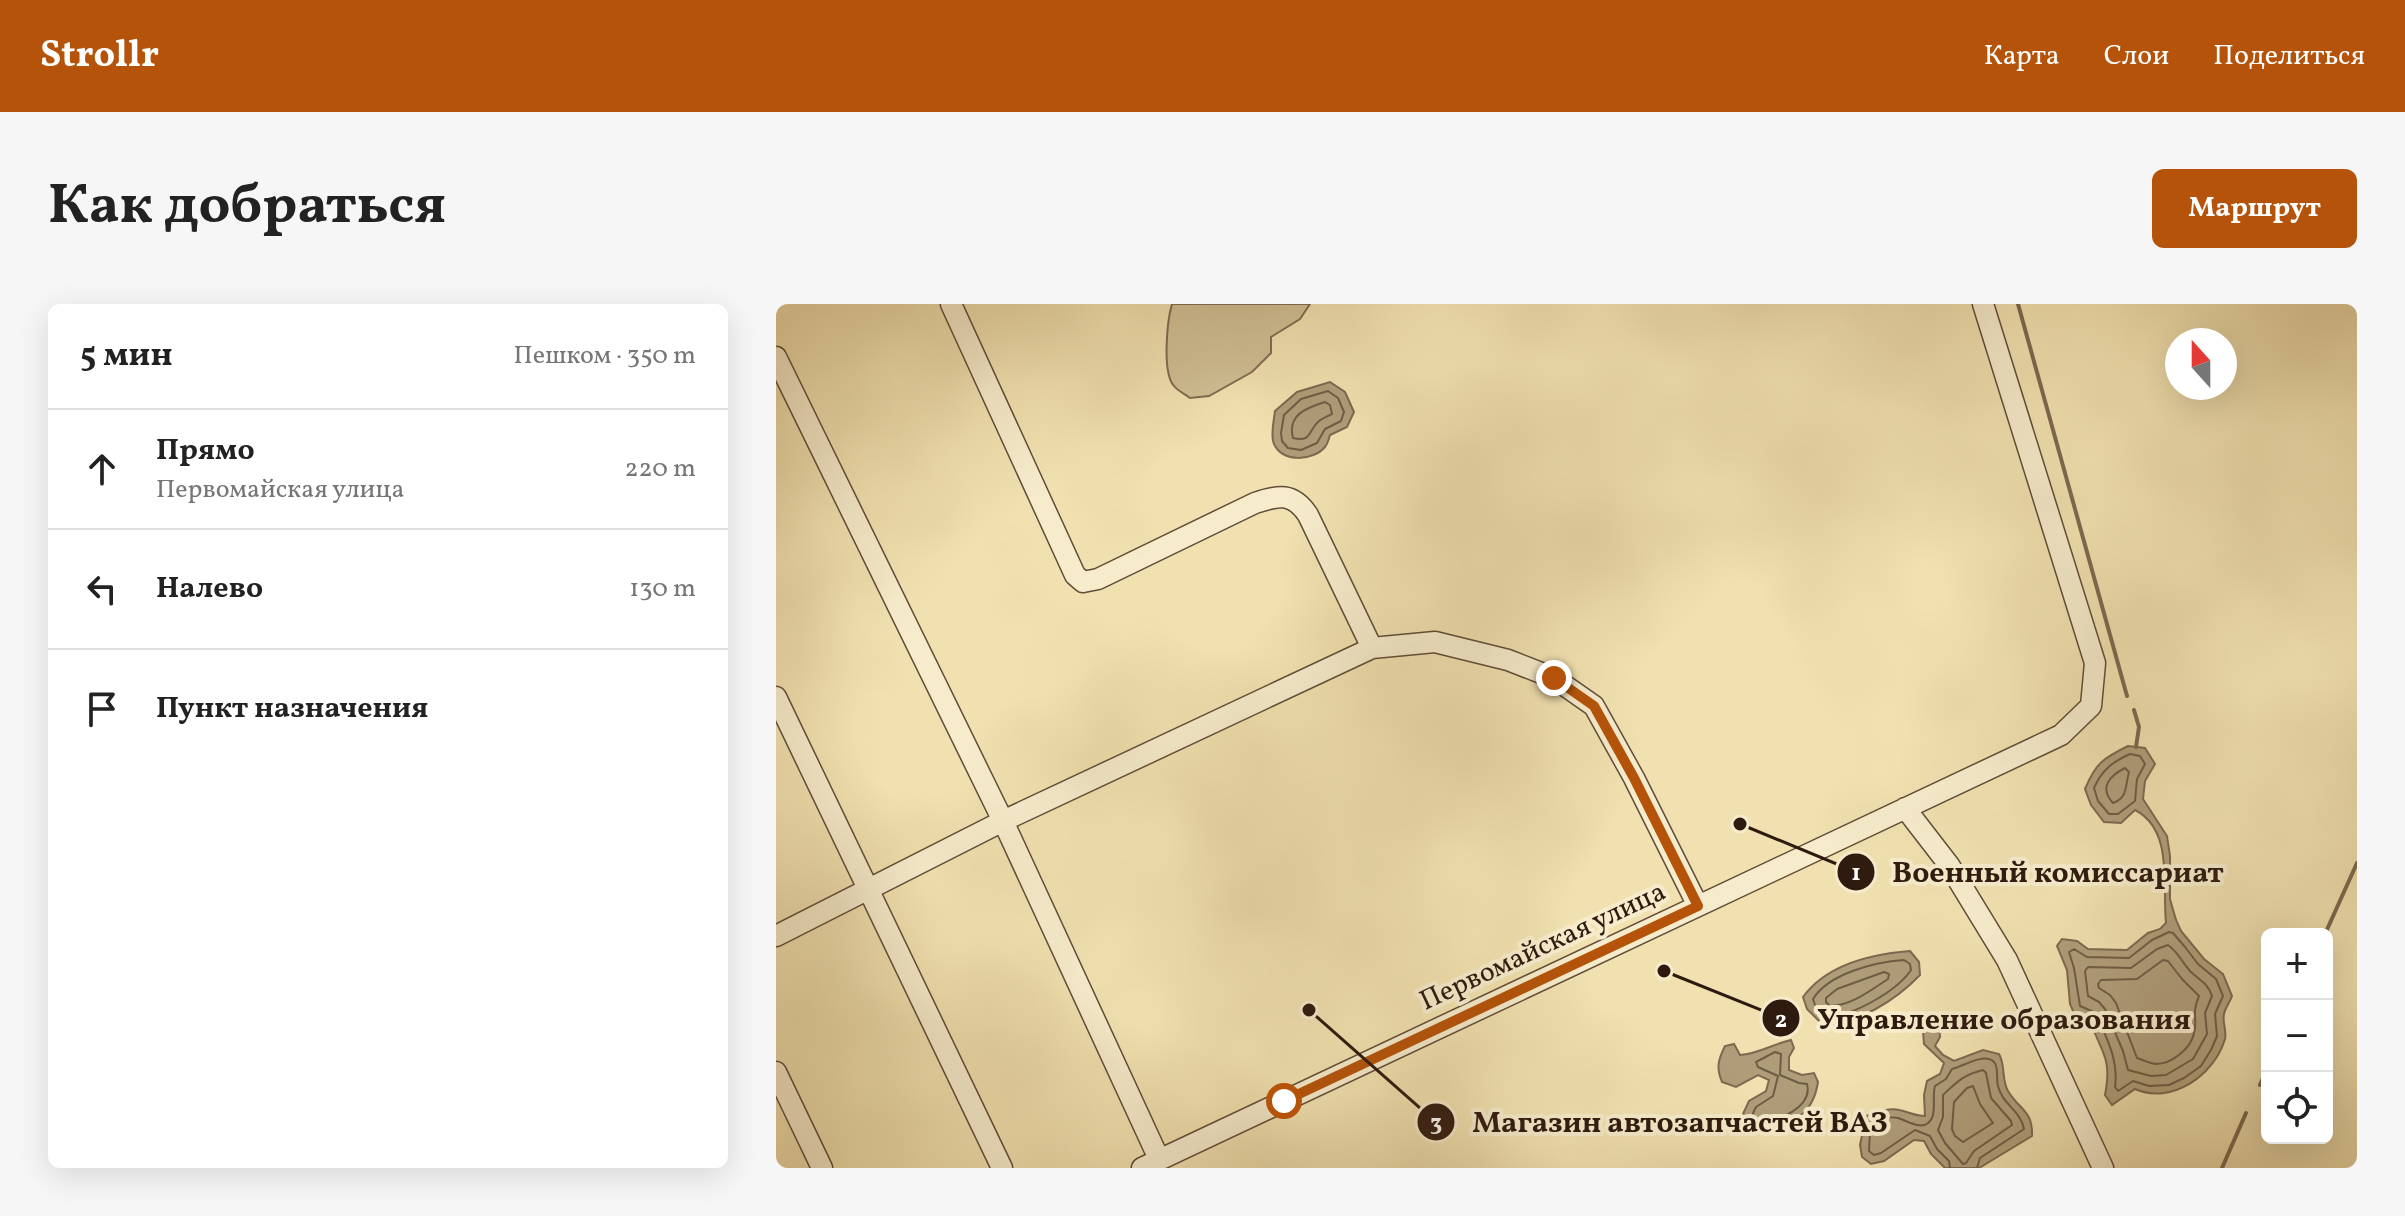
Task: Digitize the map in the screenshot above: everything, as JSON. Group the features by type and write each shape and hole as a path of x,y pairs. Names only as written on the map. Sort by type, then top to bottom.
{"street":[{"path":"951,304 1075,575 1083,582 1098,579 1255,503 1275,496 1290,498 1301,505 1308,515 1372,648"},
{"name":"Первомайская улица","path":"1151,1164 2061,735 2091,706 2095,663 1983,304"},
{"path":"776,357 1003,821 1151,1164"},
{"path":"776,936 1003,821 1372,648 1435,642 1508,660 1554,678 1594,706 1698,906"},
{"path":"776,697 1002,1168"},
{"path":"1905,808 1949,865 2007,960 2103,1168"},
{"path":"776,1072 781,1095 822,1168"}],"shaded area":[{"path":"1172,304 1310,304 1300,319 1271,337 1271,353 1252,372 1209,396 1190,398 1174,386 1168,370 1167,334"}],"water":[{"path":"1330,382 1345,392 1354,412 1347,427 1330,435 1325,447 1313,455 1291,457 1278,450 1272,432 1275,411 1297,392"},
{"path":"2128,746 2145,748 2155,764 2145,781 2143,799 2167,836 2170,899 2176,920 2204,959 2223,974 2232,996 2224,1014 2225,1039 2211,1065 2201,1075 2189,1084 2163,1093 2135,1089 2112,1105 2105,1095 2107,1070 2104,1054 2089,1016 2076,1018 2070,1004 2067,970 2057,946 2062,939 2077,941 2088,949 2127,950 2166,923 2164,860 2156,831 2135,810 2121,823 2104,822 2091,805 2085,789 2101,763"},
{"path":"1910,951 1919,962 1920,975 1876,1009 1850,1020 1823,1025 1807,1009 1803,997 1824,976 1866,958"},
{"path":"1939,1024 1940,1037 1935,1046 1954,1061 1983,1050 1999,1054 2006,1086 2028,1115 2032,1136 1979,1168 1945,1168 1931,1154 1924,1141 1914,1140 1884,1161 1871,1164 1862,1157 1860,1145 1866,1116 1891,1109 1925,1116 1927,1081 1940,1074 1944,1063 1924,1044 1923,1031"},
{"path":"1791,1040 1794,1048 1789,1057 1789,1070 1802,1075 1814,1073 1818,1082 1815,1094 1811,1104 1798,1118 1779,1127 1756,1132 1743,1114 1749,1101 1766,1091 1769,1080 1758,1075 1736,1087 1722,1082 1718,1068 1721,1056 1725,1046 1734,1044 1740,1055"}],"waterway":[{"path":"2018,304 2127,696"},
{"path":"2134,710 2139,727 2136,747"},
{"path":"2328,928 2357,863"},
{"path":"2260,1085 2266,1072"},
{"path":"2222,1168 2246,1113"}],"place":[{"name":"Военный комиссариат","path":"1740,824"},
{"name":"Управление образования","path":"1664,971"},
{"name":"Магазин автозапчастей ВАЗ","path":"1309,1010"}],"route":[{"path":"1284,1101 1698,906 1594,706 1554,678"}]}
